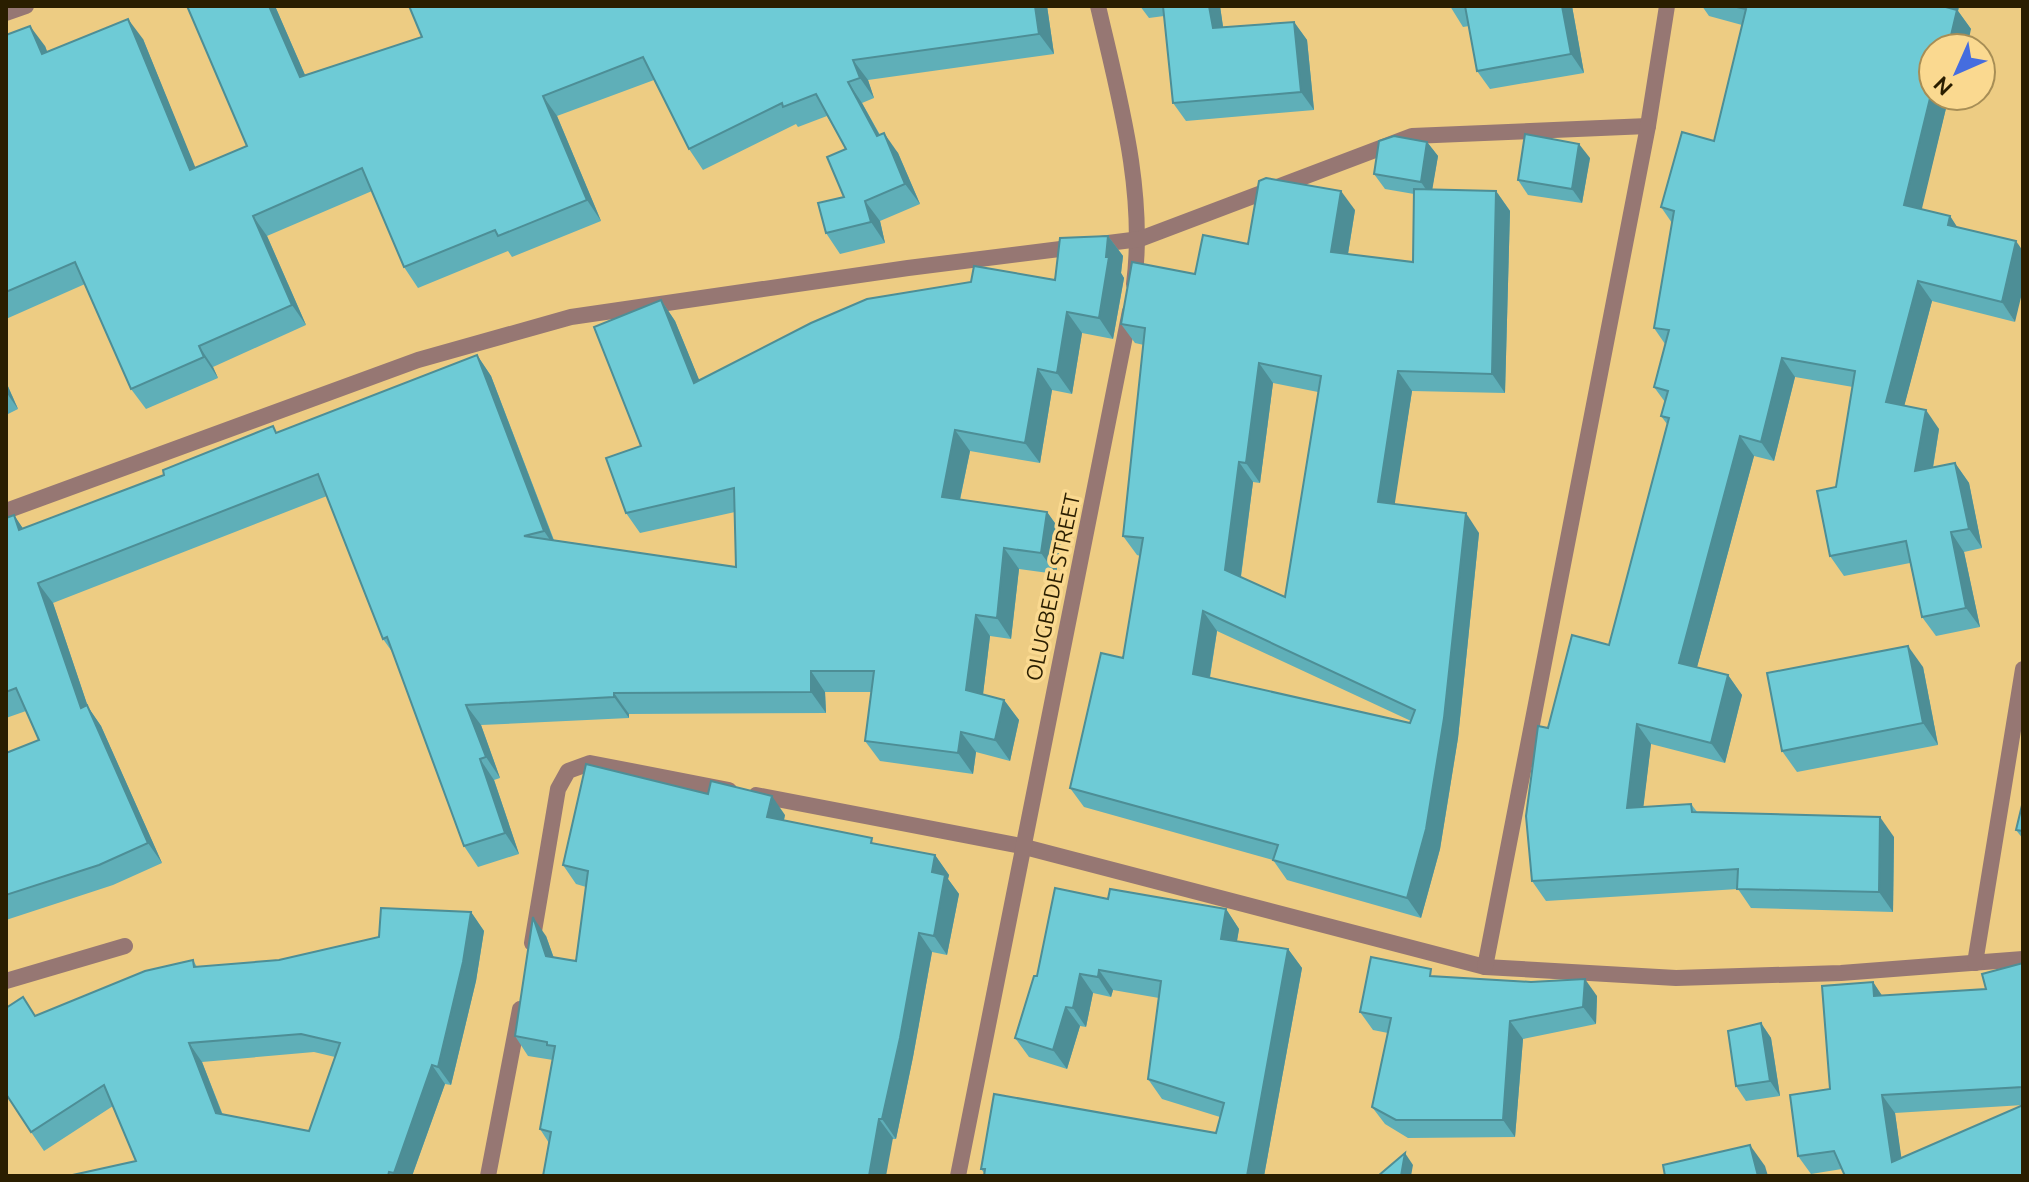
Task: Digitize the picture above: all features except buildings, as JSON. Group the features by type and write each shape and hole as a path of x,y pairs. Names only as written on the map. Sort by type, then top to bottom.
{"street":[{"path":"6,13 26,6"},
{"name":"OLUGBEDE STREET","path":"958,1176 1021,846 1132,302 1140,239 1126,128 1098,6"},
{"path":"1485,967 1648,126 1667,6"},
{"path":"6,511 418,360 571,317 908,268 1140,239 1412,136 1648,126"},
{"path":"1975,963 2023,669"},
{"path":"529,962 558,789 568,771 590,763 1021,846 1485,967 1676,978 1841,973 2023,959"},
{"path":"6,981 125,946"},
{"path":"488,1176 523,993"}]}
